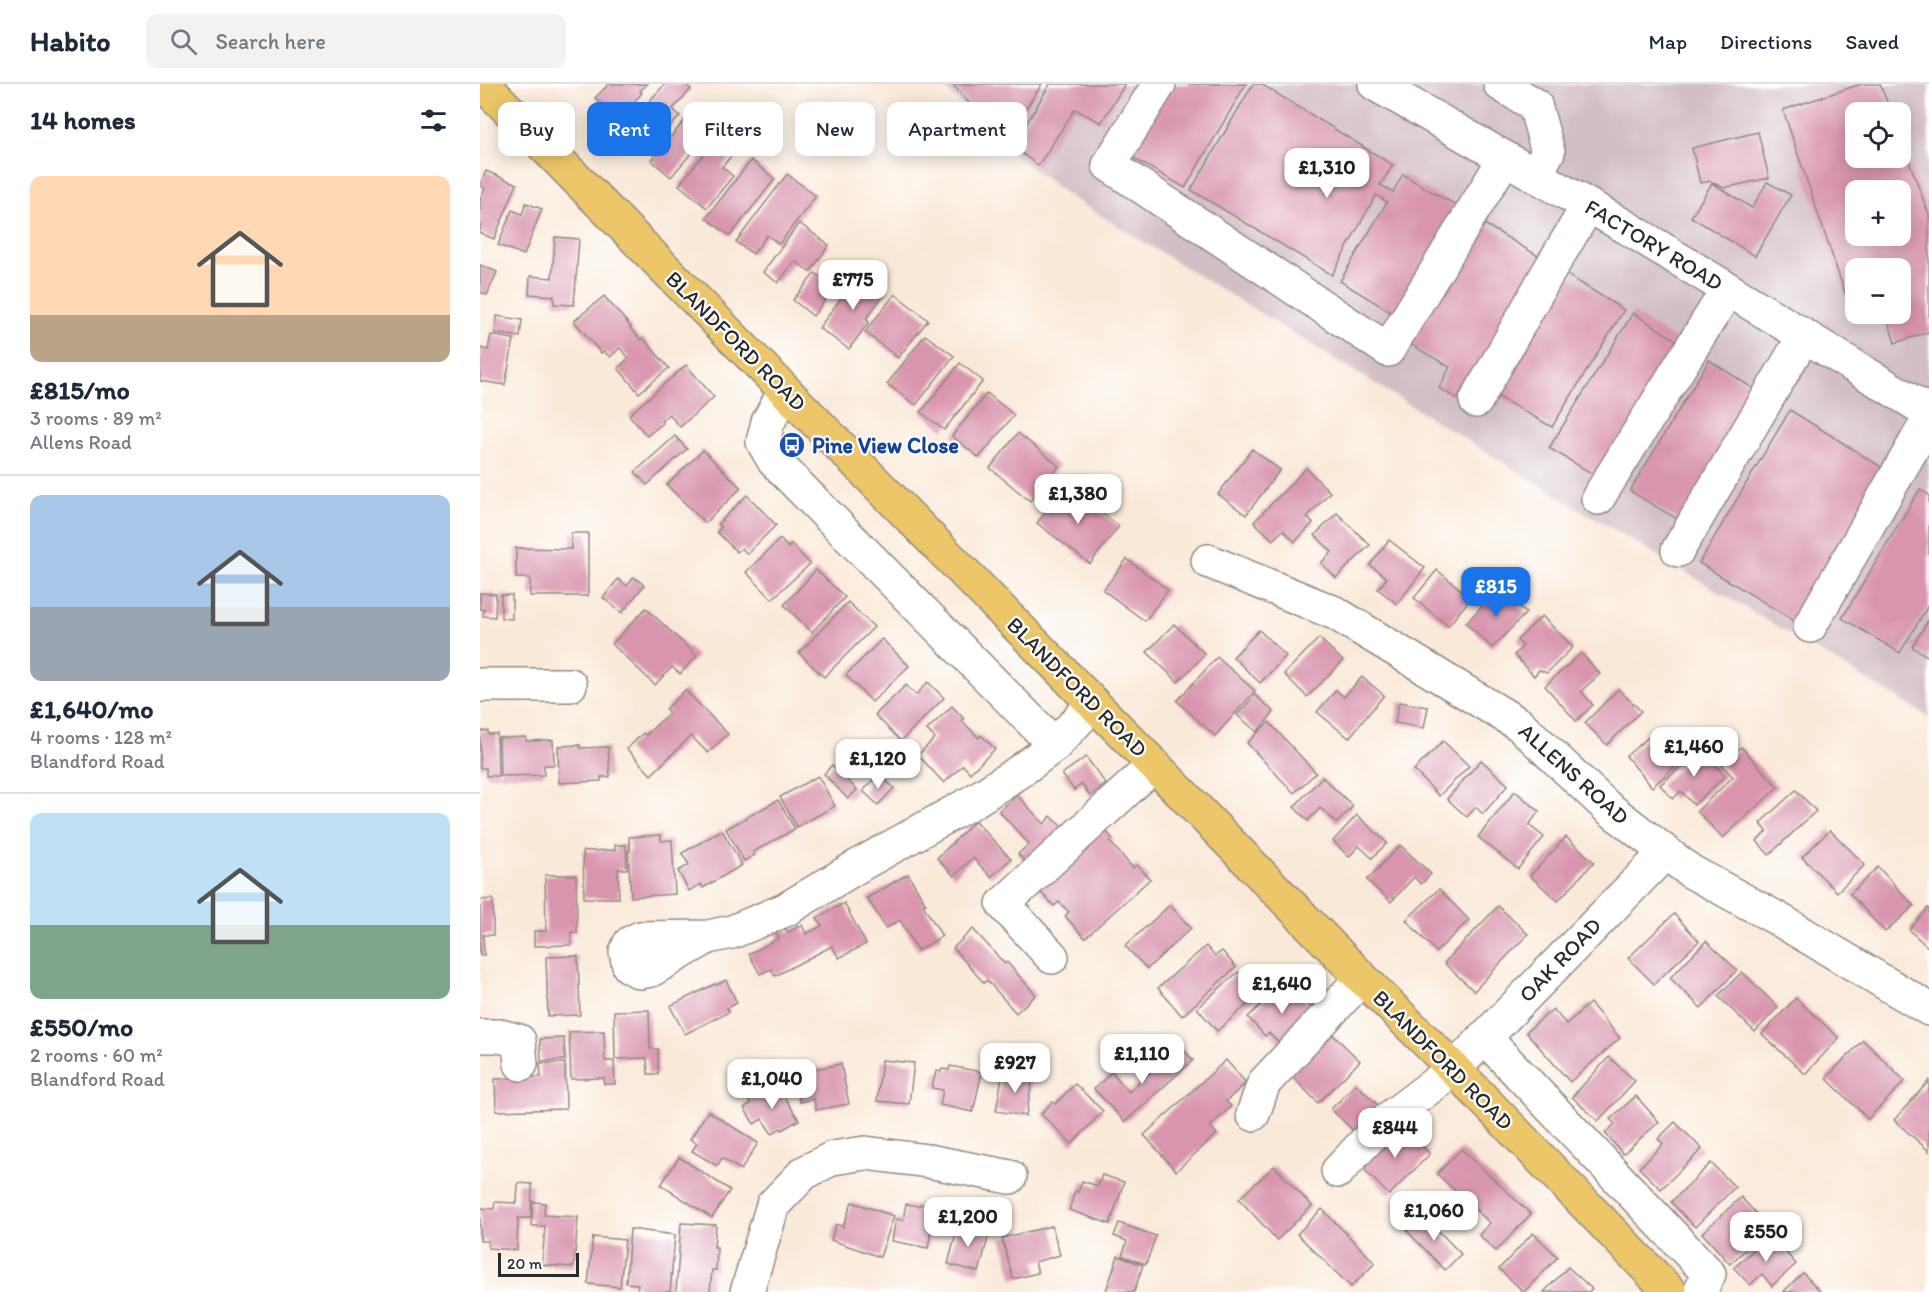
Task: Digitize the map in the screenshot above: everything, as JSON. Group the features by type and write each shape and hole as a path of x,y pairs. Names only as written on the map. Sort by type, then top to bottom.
{"main road":[{"name":"BLANDFORD ROAD","path":"483,84 1454,1069 1661,1288"}],"street":[{"path":"1159,84 1109,165 1388,350 1505,158"},
{"name":"FACTORY ROAD","path":"1375,84 1505,158 1542,164 1588,206 1929,412"},
{"path":"1500,84 1535,105 1542,164"},
{"path":"1476,401 1588,206"},
{"path":"1598,498 1728,289"},
{"path":"1678,550 1804,336"},
{"path":"785,391 768,422 763,442 774,461 1055,746"},
{"path":"1810,626 1929,419"},
{"name":"ALLENS ROAD","path":"1208,561 1335,613 1520,725 1607,807 1690,871 1778,919 1929,1009"},
{"path":"480,685 570,686"},
{"path":"708,937 732,932 785,910 862,863 974,801 1055,746 1093,704"},
{"path":"1052,957 1004,904 1154,765"},
{"name":"OAK ROAD","path":"1338,1171 1384,1122 1454,1069 1666,852"},
{"path":"1253,1114 1264,1083 1362,978"},
{"path":"480,1036 500,1036 519,1041 521,1064"},
{"path":"1484,1037 1709,1274 1700,1292"},
{"path":"747,1292 773,1205 804,1173 832,1158 865,1153 928,1161 1010,1177"}],"shaded area":[{"path":"941,84 1929,84 1929,717 1568,502 1069,196 1016,156 1027,156 1027,102 959,102"}],"building":[{"path":"609,84 647,84 634,102 599,102 595,98"},
{"path":"665,84 685,84 691,89 673,109 680,116 671,126 671,102 649,102"},
{"path":"952,84 1042,84 1027,107 1027,102 968,102"},
{"path":"1050,84 1125,84 1101,123 1075,109 1038,166 1026,156 1027,123"},
{"path":"1172,84 1246,84 1185,188 1130,156"},
{"path":"1253,84 1261,84 1393,165 1380,185 1393,192 1403,174 1468,211 1402,319 1340,281 1387,202 1376,195 1332,275 1191,190"},
{"path":"1861,84 1880,84 1887,102 1845,102 1845,168 1911,167 1929,215 1929,332 1895,343 1889,324 1911,324 1911,258 1845,258 1845,293 1783,110"},
{"path":"683,122 683,156 689,156 671,177 651,160 654,156 671,156 671,136"},
{"path":"1758,132 1769,178 1724,188 1711,181 1700,183 1692,148"},
{"path":"702,156 731,156 722,167 733,176 707,208 679,185"},
{"path":"751,160 775,179 730,236 706,218"},
{"path":"486,171 517,184 494,239 480,233 480,200 485,189 480,185"},
{"path":"787,174 816,196 779,244 767,235 753,254 736,242"},
{"path":"1767,182 1791,195 1755,256 1691,217 1712,183 1752,208"},
{"path":"526,203 542,209 524,255 498,245 512,210 522,214"},
{"path":"1481,222 1540,257 1457,399 1439,388 1450,367 1408,343"},
{"path":"799,223 829,245 810,272 795,261 778,283 763,272"},
{"path":"555,237 579,239 574,305 554,304 554,296 529,294 530,276 552,278"},
{"path":"480,265 497,272 487,295 480,292"},
{"path":"815,273 835,288 813,316 793,300"},
{"path":"859,273 886,292 866,319 869,322 849,349 819,328"},
{"path":"1566,274 1624,310 1552,427 1495,395"},
{"path":"895,294 928,320 898,358 865,332"},
{"path":"604,296 630,328 641,340 643,338 669,368 639,393 618,368 629,358 620,348 610,357 604,351 601,353 574,321"},
{"path":"1633,313 1684,345 1601,479 1549,448"},
{"path":"497,316 522,320 520,337 495,333"},
{"path":"491,335 514,339 505,385 480,381 480,348 488,350"},
{"path":"925,335 954,356 916,405 887,384"},
{"path":"1709,360 1765,396 1687,525 1630,491"},
{"path":"960,363 983,381 944,430 921,412"},
{"path":"686,365 714,397 680,427 669,414 661,421 663,423 647,436 629,415"},
{"path":"987,393 1014,415 979,458 952,436"},
{"path":"1790,410 1891,473 1801,625 1699,563"},
{"path":"1018,433 1059,466 1030,501 990,468"},
{"path":"675,436 687,449 647,485 635,472"},
{"path":"1252,449 1280,470 1246,515 1218,494"},
{"path":"703,450 741,488 705,523 667,485"},
{"path":"1306,468 1330,492 1307,517 1313,523 1295,542 1283,530 1273,540 1254,522"},
{"path":"1066,486 1119,526 1090,564 1037,523"},
{"path":"1920,489 1929,495 1929,604 1900,653 1842,618"},
{"path":"747,495 776,525 747,554 742,548 737,552 717,532 721,527 718,524"},
{"path":"1337,513 1370,545 1336,578 1321,563 1332,552 1315,535"},
{"path":"571,533 588,533 588,596 530,596 530,578 516,578 516,548 571,549"},
{"path":"780,539 788,548 791,544 810,564 772,599 746,572"},
{"path":"1389,540 1425,568 1397,604 1378,589 1387,578 1370,565"},
{"path":"1127,559 1168,590 1145,621 1103,590"},
{"path":"816,570 845,597 812,632 784,605"},
{"path":"1437,570 1471,598 1448,626 1414,598"},
{"path":"634,577 644,585 622,613 603,598 618,579 627,586"},
{"path":"1499,588 1526,613 1492,648 1466,623"},
{"path":"480,593 496,594 495,617 483,616 484,609 480,609"},
{"path":"501,595 512,595 512,619 501,618"},
{"path":"848,602 874,627 824,677 799,653"},
{"path":"646,608 697,656 680,674 672,667 655,685 612,644"},
{"path":"1542,616 1573,647 1547,673 1539,670 1534,676 1514,655 1523,646 1517,640"},
{"path":"1929,619 1929,657 1912,647"},
{"path":"1174,624 1205,654 1178,682 1147,652"},
{"path":"1259,630 1286,656 1260,683 1233,657"},
{"path":"1319,638 1343,661 1307,697 1284,674"},
{"path":"882,639 909,666 872,702 846,675"},
{"path":"1581,653 1600,674 1581,691 1593,705 1576,721 1545,686"},
{"path":"1217,657 1255,691 1215,736 1177,701"},
{"path":"1362,677 1384,695 1349,738 1317,712 1336,690 1344,697"},
{"path":"928,682 944,698 901,741 875,715 906,685 916,695"},
{"path":"1618,689 1641,711 1607,745 1585,723"},
{"path":"685,690 728,734 708,753 691,736 651,775 627,749 669,713 666,709"},
{"path":"1255,695 1274,712 1257,732 1237,715"},
{"path":"1399,702 1428,707 1424,728 1395,723"},
{"path":"952,706 964,719 962,721 979,738 981,735 995,749 970,773 963,765 944,783 918,755 935,738 927,730"},
{"path":"1269,722 1316,773 1294,793 1247,743"},
{"path":"1658,729 1684,759 1652,787 1626,756"},
{"path":"480,731 497,734 498,776 486,776 486,768 480,768"},
{"path":"526,737 526,741 553,740 554,765 544,765 544,775 500,776 499,738"},
{"path":"1443,741 1469,766 1439,796 1414,770"},
{"path":"580,745 580,748 608,747 610,777 601,777 601,781 559,783 558,746"},
{"path":"1741,747 1778,787 1723,838 1697,811 1733,777 1722,765"},
{"path":"1700,749 1725,776 1694,805 1681,791 1673,799 1660,785"},
{"path":"1086,757 1106,784 1090,796 1082,784 1074,790 1062,774"},
{"path":"1481,760 1508,785 1483,814 1476,807 1467,817 1447,799"},
{"path":"832,765 857,790 848,799 824,774"},
{"path":"879,774 894,788 878,805 863,791"},
{"path":"818,776 835,806 797,827 780,797"},
{"path":"1322,777 1353,806 1337,823 1320,808 1308,821 1294,807"},
{"path":"1796,790 1816,811 1769,855 1757,841 1767,831 1760,823"},
{"path":"1515,791 1539,811 1529,825 1544,837 1518,869 1478,837"},
{"path":"1017,795 1044,824 1051,816 1066,831 1029,866 1018,854 1029,844 999,811"},
{"path":"778,800 795,829 753,852 755,855 744,861 726,829"},
{"path":"1357,815 1387,843 1372,858 1359,846 1349,857 1333,841"},
{"path":"975,821 1011,859 991,877 973,858 954,876 937,858"},
{"path":"1098,822 1113,839 1110,842 1133,868 1137,865 1150,879 1085,938 1065,916 1069,912 1059,902 1054,906 1031,882"},
{"path":"722,830 742,865 703,888 701,884 689,891 678,871 689,865 682,853"},
{"path":"1830,830 1865,865 1837,892 1802,857"},
{"path":"661,835 661,841 672,840 675,894 631,897 629,837"},
{"path":"1566,837 1594,862 1558,901 1530,876"},
{"path":"615,845 626,845 627,869 618,869 619,898 584,898 583,851 615,850"},
{"path":"1400,845 1431,874 1421,884 1414,877 1391,902 1367,880"},
{"path":"1878,867 1914,906 1885,932 1850,894"},
{"path":"908,874 942,936 918,951 900,920 886,928 867,898"},
{"path":"545,875 576,875 577,933 571,932 571,945 534,946 534,931 546,931"},
{"path":"1439,889 1469,920 1436,952 1406,920"},
{"path":"493,899 493,935 483,935 484,955 480,955 480,900"},
{"path":"844,903 866,944 839,958 832,946 775,976 771,969 760,974 749,954 779,938 776,933 786,929 788,932 802,925 806,934 822,926 817,918"},
{"path":"1170,905 1191,928 1147,969 1125,946"},
{"path":"1498,906 1528,934 1474,991 1444,963"},
{"path":"1928,908 1929,910 1929,948 1909,930"},
{"path":"1674,914 1699,941 1654,984 1628,958"},
{"path":"973,929 1005,964 1007,962 1036,995 1016,1013 987,980 984,983 953,948"},
{"path":"1706,941 1737,970 1701,1008 1670,978"},
{"path":"1206,946 1215,956 1222,951 1236,967 1182,1016 1158,988"},
{"path":"578,956 580,1015 548,1016 546,957"},
{"path":"1238,972 1245,980 1251,975 1264,990 1217,1031 1197,1008"},
{"path":"1742,972 1778,1007 1755,1032 1718,996"},
{"path":"726,980 737,1003 727,1008 729,1012 685,1034 670,1006"},
{"path":"1281,985 1292,997 1297,993 1317,1014 1282,1046 1269,1033 1265,1036 1248,1017"},
{"path":"1796,998 1839,1038 1805,1074 1762,1034"},
{"path":"1590,1003 1620,1038 1570,1082 1526,1032 1553,1009 1566,1024"},
{"path":"649,1010 650,1049 658,1049 658,1074 648,1074 647,1058 615,1059 614,1011"},
{"path":"1326,1028 1360,1061 1318,1103 1285,1069"},
{"path":"604,1031 605,1061 614,1061 615,1084 604,1084 604,1078 571,1079 569,1032"},
{"path":"564,1038 565,1060 541,1061 540,1039"},
{"path":"1863,1040 1905,1081 1868,1119 1826,1078"},
{"path":"1179,1045 1193,1060 1125,1122 1094,1089 1112,1072 1129,1092"},
{"path":"1609,1057 1635,1081 1598,1121 1572,1097"},
{"path":"882,1060 914,1063 909,1104 877,1101"},
{"path":"1226,1060 1246,1083 1226,1101 1231,1107 1210,1126 1217,1134 1176,1171 1144,1135"},
{"path":"540,1063 565,1063 566,1109 496,1111 495,1079 541,1077"},
{"path":"841,1064 849,1104 816,1110 814,1099 800,1102 794,1073"},
{"path":"950,1066 982,1072 973,1112 940,1105 943,1090 932,1088 936,1071 949,1070"},
{"path":"1003,1071 1033,1076 1026,1116 996,1111"},
{"path":"1929,1081 1929,1151 1894,1120"},
{"path":"776,1084 799,1120 772,1134 762,1119 754,1124 744,1108 751,1104 748,1100"},
{"path":"1075,1084 1103,1111 1072,1144 1041,1114"},
{"path":"1356,1084 1388,1115 1363,1140 1331,1109"},
{"path":"1636,1096 1659,1122 1623,1154 1605,1133 1615,1124 1610,1119"},
{"path":"708,1111 758,1143 741,1170 722,1158 717,1166 692,1151 697,1143 690,1139"},
{"path":"1675,1122 1702,1149 1661,1189 1639,1168 1663,1144 1658,1139"},
{"path":"1398,1123 1430,1154 1389,1195 1362,1167"},
{"path":"1461,1149 1531,1214 1496,1251 1479,1235 1490,1223 1437,1174"},
{"path":"679,1157 730,1190 712,1218 661,1185"},
{"path":"1711,1163 1735,1187 1695,1227 1671,1202"},
{"path":"1274,1166 1312,1206 1277,1240 1239,1199"},
{"path":"1102,1175 1124,1182 1110,1224 1069,1210 1075,1191 1078,1192 1082,1181 1098,1186"},
{"path":"518,1183 532,1184 531,1218 518,1218 517,1250 488,1248 488,1241 480,1241 480,1208 494,1209 495,1202 517,1203"},
{"path":"1741,1197 1769,1228 1730,1264 1702,1233"},
{"path":"533,1202 545,1203 544,1215 578,1217 574,1267 542,1265 545,1226 531,1226"},
{"path":"852,1202 894,1216 880,1257 831,1240 836,1224 843,1227"},
{"path":"906,1204 935,1207 928,1248 892,1241 896,1219 903,1220"},
{"path":"1322,1209 1375,1263 1351,1287 1297,1234"},
{"path":"1423,1215 1461,1254 1445,1270 1407,1231"},
{"path":"959,1222 978,1227 976,1230 989,1234 979,1272 948,1264"},
{"path":"681,1223 716,1225 714,1247 717,1247 716,1270 712,1270 710,1292 676,1292"},
{"path":"1119,1223 1156,1236 1146,1264 1122,1256 1127,1241 1114,1236"},
{"path":"1052,1226 1060,1255 1035,1262 1038,1273 1013,1279 1002,1238"},
{"path":"630,1229 675,1235 670,1292 637,1292 638,1284 626,1283"},
{"path":"1533,1233 1558,1257 1524,1292 1499,1269"},
{"path":"1770,1235 1796,1264 1772,1286 1762,1274 1750,1285 1734,1268"},
{"path":"593,1237 625,1240 620,1287 588,1284"},
{"path":"1118,1256 1143,1265 1134,1292 1106,1291"},
{"path":"1568,1267 1592,1289 1589,1292 1544,1292"},
{"path":"1803,1273 1821,1292 1783,1292"}],"place":[{"name":"Pine View Close","path":"792,445"}]}
